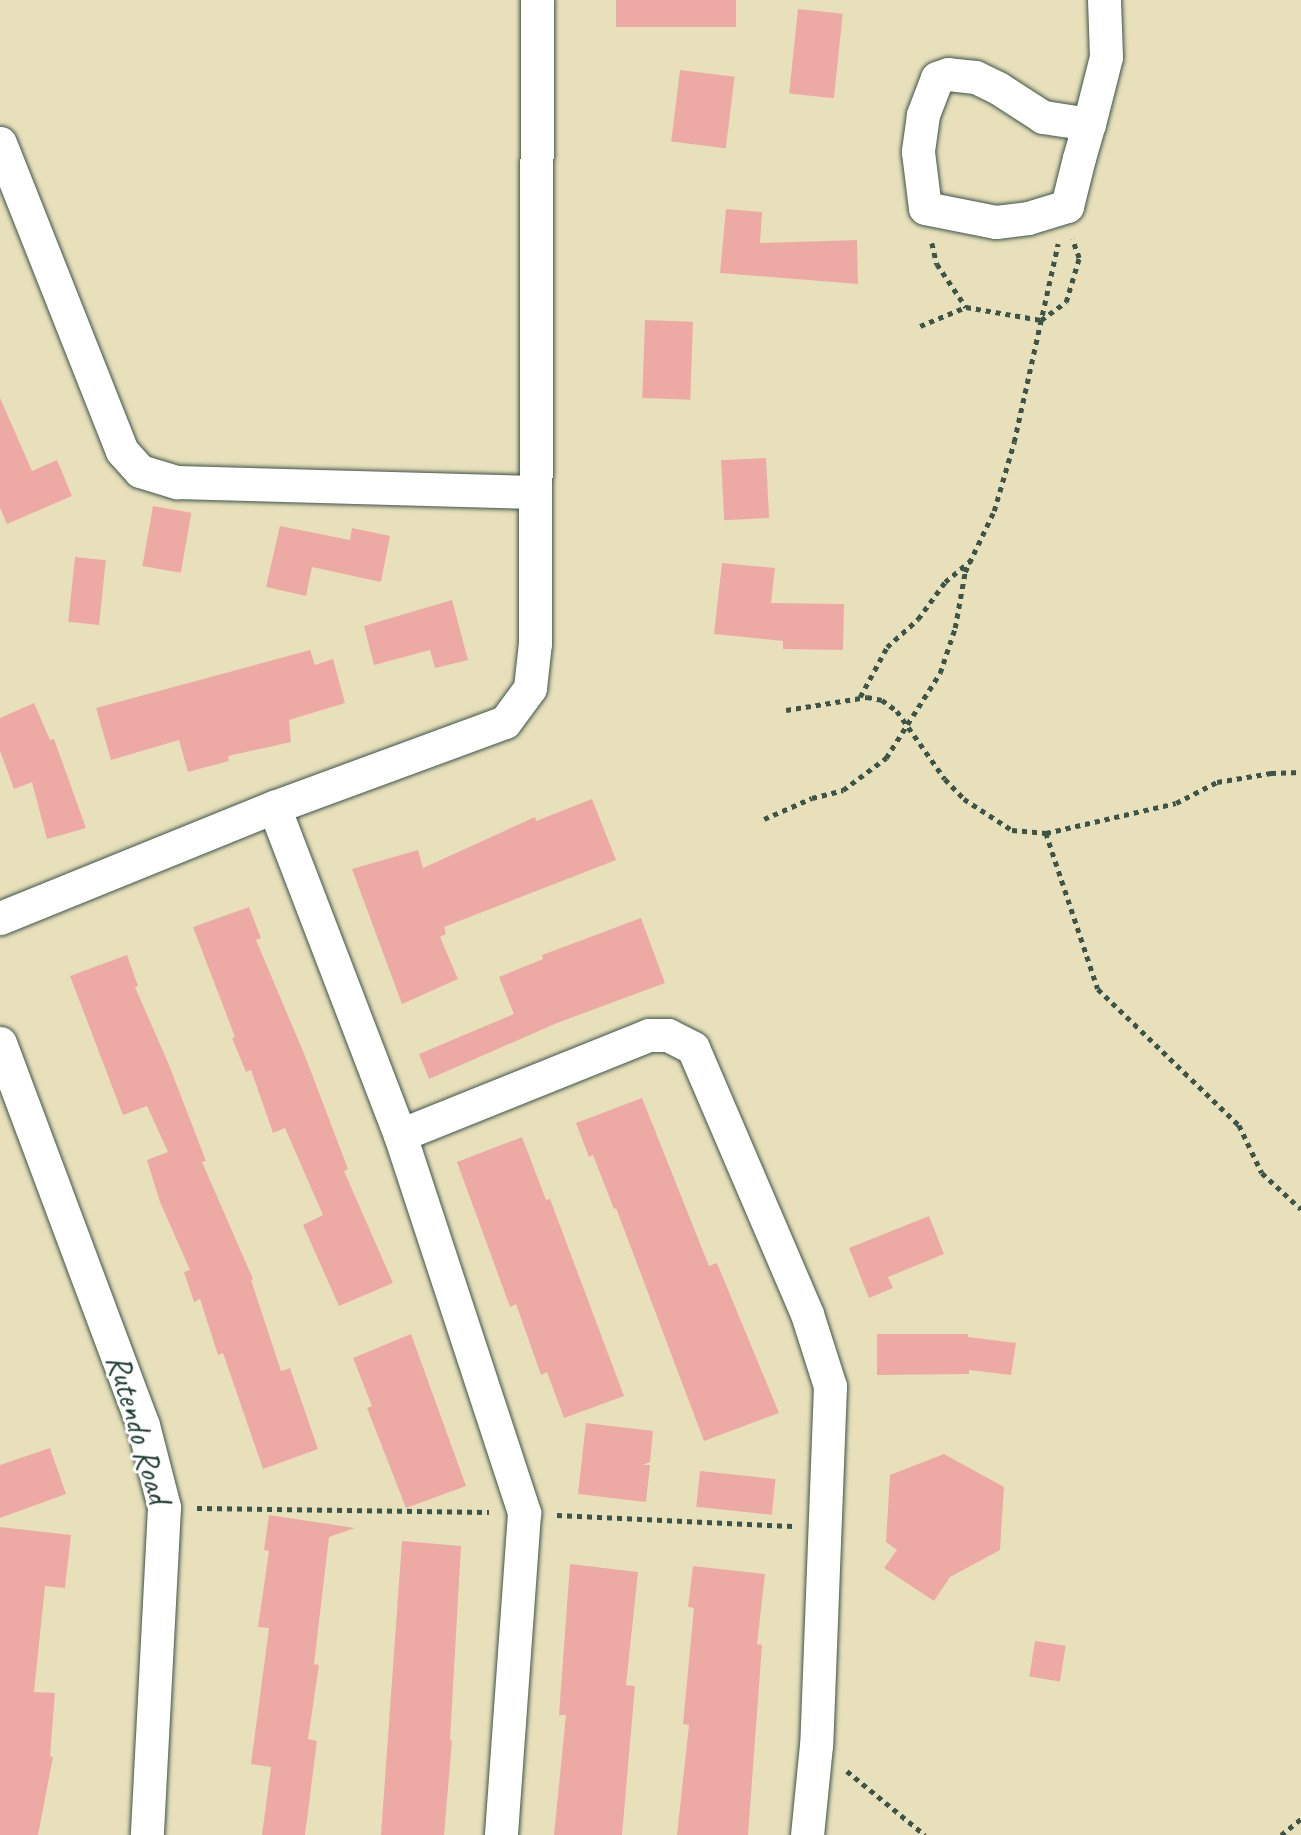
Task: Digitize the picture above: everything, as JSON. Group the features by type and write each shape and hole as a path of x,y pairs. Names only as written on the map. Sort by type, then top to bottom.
{"street":[{"path":"0,918 274,807 505,722 530,688 535,643 537,0"},
{"path":"1089,124 1044,117 975,77 948,74 937,78 923,115 918,152 925,208 996,222 1065,212 1089,124 1106,57 1104,0"},
{"path":"0,143 122,451 140,471 177,482 534,492"},
{"path":"274,807 400,1135 524,1513 501,1835"},
{"path":"400,1135 649,1035 668,1035 693,1048 807,1314 830,1386 816,1745 807,1835"},
{"name":"Rutendo Road","path":"0,1043 143,1425 164,1507 147,1835"}],"path":[{"path":"925,208 937,264 966,307"},
{"path":"764,819 812,798 843,790 886,758 940,673 956,628 965,572 998,499 1014,442 1065,212"},
{"path":"920,326 966,307 1041,320 1066,302 1079,258 1065,212"},
{"path":"860,698 887,647 918,619 944,582 971,560"},
{"path":"786,710 860,698 882,700 897,711 964,799 1012,830 1046,833 1176,803 1217,782 1270,773 1301,772"},
{"path":"1046,833 1098,989 1239,1125 1262,1173 1301,1209"},
{"path":"816,1745 925,1835"},
{"path":"1281,1835 1301,1819"}],"building":[{"path":"616,0 736,0 736,27 616,27"},
{"path":"798,9 843,14 834,98 789,94"},
{"path":"680,70 735,77 726,148 671,141"},
{"path":"726,209 762,212 760,243 857,240 858,284 720,273"},
{"path":"645,320 693,322 690,400 642,398"},
{"path":"0,398 32,471 57,460 72,496 7,524 0,508"},
{"path":"766,458 769,518 724,520 721,460"},
{"path":"153,506 191,513 181,573 142,566"},
{"path":"280,526 350,540 352,528 390,536 381,582 312,567 306,596 266,587"},
{"path":"75,557 106,560 99,625 68,622"},
{"path":"722,563 775,568 771,603 844,604 843,650 783,649 783,641 714,634"},
{"path":"452,600 468,660 435,668 430,650 374,665 364,626"},
{"path":"310,650 315,665 333,659 345,703 289,720 291,742 228,756 229,761 188,772 179,740 111,760 96,708"},
{"path":"34,703 50,740 54,739 86,828 47,839 32,782 14,789 0,751 0,718"},
{"path":"592,799 616,860 444,927 446,934 440,937 458,979 402,1004 352,869 418,850 423,868 535,817 536,821"},
{"path":"249,907 261,938 256,940 305,1056 348,1169 344,1171 393,1283 339,1306 303,1225 323,1215 285,1128 273,1133 251,1070 246,1072 232,1038 235,1037 193,927"},
{"path":"641,918 665,983 557,1023 429,1079 419,1054 514,1014 499,977 543,959 542,955"},
{"path":"127,955 138,986 135,987 206,1161 202,1162 253,1279 251,1280 281,1371 290,1368 318,1449 263,1469 223,1353 218,1355 200,1299 194,1302 184,1272 190,1270 160,1202 147,1160 168,1152 147,1106 123,1115 70,976"},
{"path":"642,1098 709,1266 717,1263 779,1413 704,1441 616,1208 614,1209 593,1155 589,1157 576,1123"},
{"path":"522,1137 546,1200 550,1199 624,1396 564,1418 547,1372 541,1375 516,1304 510,1307 457,1162"},
{"path":"929,1216 944,1254 888,1277 893,1288 869,1298 849,1248"},
{"path":"411,1334 466,1486 406,1508 367,1408 372,1406 353,1358"},
{"path":"877,1334 968,1334 968,1337 1016,1343 1011,1375 969,1370 969,1374 877,1375"},
{"path":"586,1423 653,1431 650,1462 643,1465 650,1465 646,1502 578,1494"},
{"path":"50,1448 66,1494 0,1518 0,1465"},
{"path":"944,1454 1004,1487 1000,1550 950,1577 934,1601 884,1568 897,1550 886,1542 890,1475"},
{"path":"700,1471 776,1479 772,1515 696,1507"},
{"path":"269,1515 355,1528 329,1537 314,1664 319,1665 308,1739 317,1741 305,1835 262,1835 271,1767 251,1764 269,1628 258,1627 269,1551 264,1550"},
{"path":"0,1527 71,1535 65,1588 45,1586 34,1692 55,1693 50,1756 53,1757 38,1835 0,1835"},
{"path":"402,1541 461,1546 452,1741 444,1835 381,1835"},
{"path":"570,1564 638,1572 626,1685 635,1686 622,1835 554,1835 566,1715 559,1715"},
{"path":"693,1566 765,1574 757,1644 762,1645 748,1835 677,1835 689,1725 683,1724 694,1608 688,1607"},
{"path":"1035,1641 1066,1646 1060,1681 1029,1677"}]}
